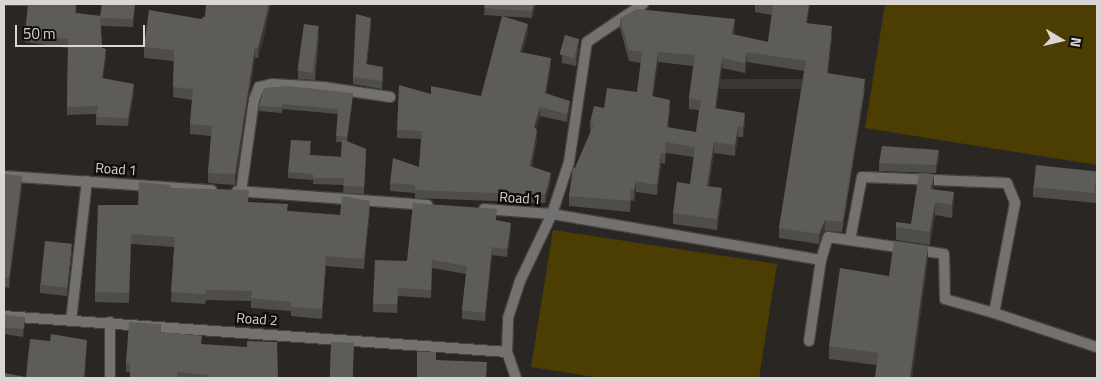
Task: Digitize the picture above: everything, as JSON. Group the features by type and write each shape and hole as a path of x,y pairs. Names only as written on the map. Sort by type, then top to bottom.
{"street":[{"path":"516,378 507,352 508,318 520,281 552,214 569,162 587,42 643,4"},
{"path":"241,192 254,100 260,87 272,84 323,87 390,96"},
{"name":"Road 1","path":"4,176 435,206"},
{"path":"850,240 862,178 1007,183 1015,203 994,313"},
{"path":"70,321 87,181"},
{"name":"Road 1","path":"474,209 552,214 821,260"},
{"path":"809,341 821,260 828,237 944,254 945,300 994,313 1097,347"},
{"name":"Road 2","path":"4,316 110,322 507,352"},
{"path":"110,322 110,378"}],"shaded area":[{"path":"885,4 1097,4 1097,165 865,128"},
{"path":"553,230 777,264 759,378 600,378 531,367"}],"building":[{"path":"28,4 76,4 75,13 100,16 102,4 135,4 133,19 100,18 102,48 106,49 102,78 134,84 128,118 96,117 98,106 67,107 68,39 25,34"},
{"path":"206,4 269,4 258,48 255,47 235,174 208,173 212,126 190,124 193,89 173,87 174,50 144,47 149,10 201,19 205,16"},
{"path":"485,4 534,4 532,11 484,8"},
{"path":"768,4 809,4 806,23 832,26 827,73 865,79 842,222 825,220 819,234 779,228 806,61 747,52 745,63 722,58 715,108 745,113 743,127 738,126 735,145 714,142 707,186 722,188 717,219 673,213 677,182 690,184 695,147 666,142 665,153 661,153 657,185 636,181 634,190 631,189 630,201 569,196 573,167 575,168 594,124 590,123 594,106 604,108 607,88 637,92 642,52 629,50 620,18 637,9 735,19 732,34 768,42 773,5","holes":["658,52 695,55 689,98 701,100 696,132 667,127 670,100 652,96"]},
{"path":"356,14 371,18 366,64 383,67 382,81 353,77"},
{"path":"502,16 528,24 520,52 551,58 545,93 570,101 567,114 540,107 534,127 537,130 530,166 551,173 545,195 415,190 415,185 390,183 393,158 419,167 422,131 397,130 399,85 431,94 431,86 481,96"},
{"path":"304,24 319,26 312,73 297,71"},
{"path":"565,35 579,39 574,58 559,54"},
{"path":"288,86 353,93 347,137 336,136 338,109 282,104 282,107 259,106 264,88"},
{"path":"342,139 366,149 364,187 343,186 344,178 313,178 313,174 288,172 291,140 311,141 309,155 341,157"},
{"path":"882,146 939,150 936,165 879,163"},
{"path":"1036,165 1097,171 1094,193 1034,187"},
{"path":"919,173 934,174 931,189 954,192 952,205 935,202 930,232 896,227 896,222 911,224"},
{"path":"4,174 22,176 9,278 4,277"},
{"path":"139,182 171,185 171,188 249,190 248,202 288,204 287,211 340,215 342,196 370,201 364,259 326,256 322,309 291,307 291,302 251,298 252,291 206,290 205,294 171,292 175,237 131,234 129,293 95,292 98,205 138,205"},
{"path":"413,203 497,209 496,220 511,223 507,249 492,247 485,313 462,310 467,266 432,260 431,290 398,288 397,304 373,304 375,260 407,261"},
{"path":"45,241 72,244 67,288 40,285"},
{"path":"894,241 928,246 910,378 875,378 878,353 829,346 840,268 889,276"},
{"path":"5,315 25,317 24,329 4,327"},
{"path":"129,322 161,324 161,332 202,336 201,344 247,347 247,341 277,342 278,378 208,378 208,375 177,372 177,378 130,378 130,363 126,363"},
{"path":"51,334 87,340 84,378 4,378 4,373 26,377 30,339 50,341"},
{"path":"331,342 354,343 353,378 330,378"},
{"path":"417,352 436,352 436,360 487,362 486,378 417,378"}]}
